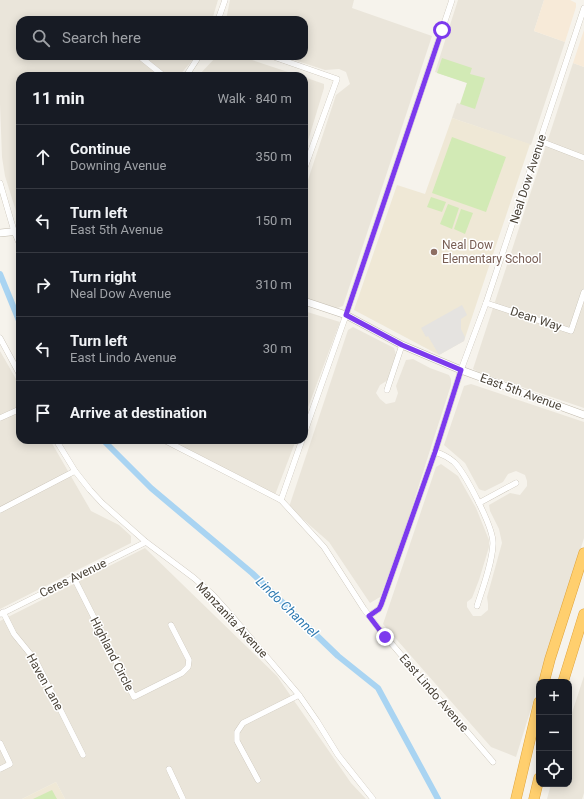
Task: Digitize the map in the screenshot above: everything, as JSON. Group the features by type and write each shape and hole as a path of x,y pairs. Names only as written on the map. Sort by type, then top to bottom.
{"highway":[{"path":"545,679 550,658 584,554"},
{"path":"564,679 584,614"},
{"path":"516,799 536,715"},
{"path":"534,799 537,787"}],"street":[{"path":"219,16 225,0"},
{"path":"308,423 346,315 452,0"},
{"name":"Neal Dow Avenue","path":"369,616 379,609 381,605 435,452 461,370 486,303 584,8"},
{"path":"143,60 159,72"},
{"path":"189,72 196,60"},
{"path":"282,60 337,79 308,151"},
{"path":"540,141 584,158"},
{"path":"0,183 16,228"},
{"path":"2,232 16,231"},
{"name":"Dean Way","path":"486,303 571,331 584,292"},
{"name":"East 5th Avenue","path":"308,302 346,315 402,345 461,370 584,415"},
{"path":"0,338 16,368"},
{"path":"387,390 402,345"},
{"path":"0,418 16,410"},
{"name":"Manzanita Avenue","path":"58,444 75,471 102,503 146,542 194,578 213,595 299,695 338,755 373,799"},
{"name":"East Lindo Avenue","path":"172,444 281,500 324,547 369,616 493,762"},
{"path":"281,500 301,444"},
{"path":"435,452 446,456 460,469 487,520 494,543 488,570 477,606"},
{"path":"0,510 75,471"},
{"path":"479,503 516,483"},
{"name":"Ceres Avenue","path":"2,613 146,542"},
{"name":"Highland Circle","path":"74,578 134,697 182,673 188,667 189,660 171,625"},
{"name":"Haven Lane","path":"2,613 14,634 36,661 83,755"},
{"path":"258,780 237,741 237,732 243,723 299,695"},
{"path":"0,743 10,764 0,769"},
{"path":"169,769 183,799"}],"shaded area":[{"path":"0,0 218,0 213,16 16,16 16,60 193,60 182,72 16,72 16,211 5,176 2,157 0,104"},
{"path":"230,0 354,0 352,8 432,36 343,306 337,308 308,298 308,180 336,95 350,84 346,72 339,69 325,70 294,60 308,60 308,16 227,16"},
{"path":"458,0 544,0 534,31 565,42 531,145 452,118 457,103 461,104 467,83 435,72"},
{"path":"544,0 570,0 576,3 565,42 534,31"},
{"path":"584,30 584,67 573,63"},
{"path":"213,60 252,60 288,72 202,72"},
{"path":"573,63 584,67 584,408 473,369"},
{"path":"308,78 324,84 308,141"},
{"name":"Neal Dow Elementary School","path":"452,118 530,144 464,341 439,355 354,310 397,185 425,194"},
{"path":"462,305 467,315 461,319 461,329 465,337 464,341 439,355 428,336 426,337 421,328"},
{"path":"308,312 340,322 308,407"},
{"path":"353,327 394,348 396,355 388,380 380,385 376,393 386,404 395,402 398,393 396,386 406,360 413,359 430,368 449,375 451,379 451,385 402,539 380,597 370,603 329,542 289,507 348,330"},
{"path":"0,351 16,379 16,444 52,444 91,511 119,525 131,536 131,543 0,609"},
{"path":"471,384 584,422 584,538 540,679 536,679 536,693 516,757 491,747 383,624 436,467 441,464 458,476 476,508 489,540 489,547 479,580 472,598 467,602 467,607 473,616 481,616 488,610 487,597 502,543 499,529 490,511 489,505 510,493 520,495 527,486 527,481 525,475 516,471 508,474 503,482 485,491 481,490 479,489 465,463 444,445 464,386"},
{"path":"179,444 294,444 275,495"},
{"path":"145,548 277,676 351,783 366,799 65,799 56,782 22,799 0,799 0,621"},
{"path":"584,676 584,793 582,799 547,799 550,787 572,787 572,713"},
{"path":"56,782 65,799 22,799"}],"green space":[{"path":"442,58 472,68 470,74 485,78 475,109 460,104 467,83 437,73"},
{"path":"452,137 506,157 486,212 432,193"},
{"path":"431,197 446,202 442,212 427,207"},
{"path":"448,204 459,208 452,229 440,224"},
{"path":"461,209 473,213 465,234 454,229"},
{"path":"52,790 57,799 33,799"}],"waterway":[{"name":"Lindo Channel","path":"0,274 16,313"},
{"name":"Lindo Channel","path":"107,444 151,488 252,573 338,656 378,688 438,799"}],"place":[{"name":"Neal Dow Elementary School","path":"434,252"}],"route":[{"path":"385,637 369,616 379,609 381,605 435,452 461,370 402,345 346,315 442,30"}]}
